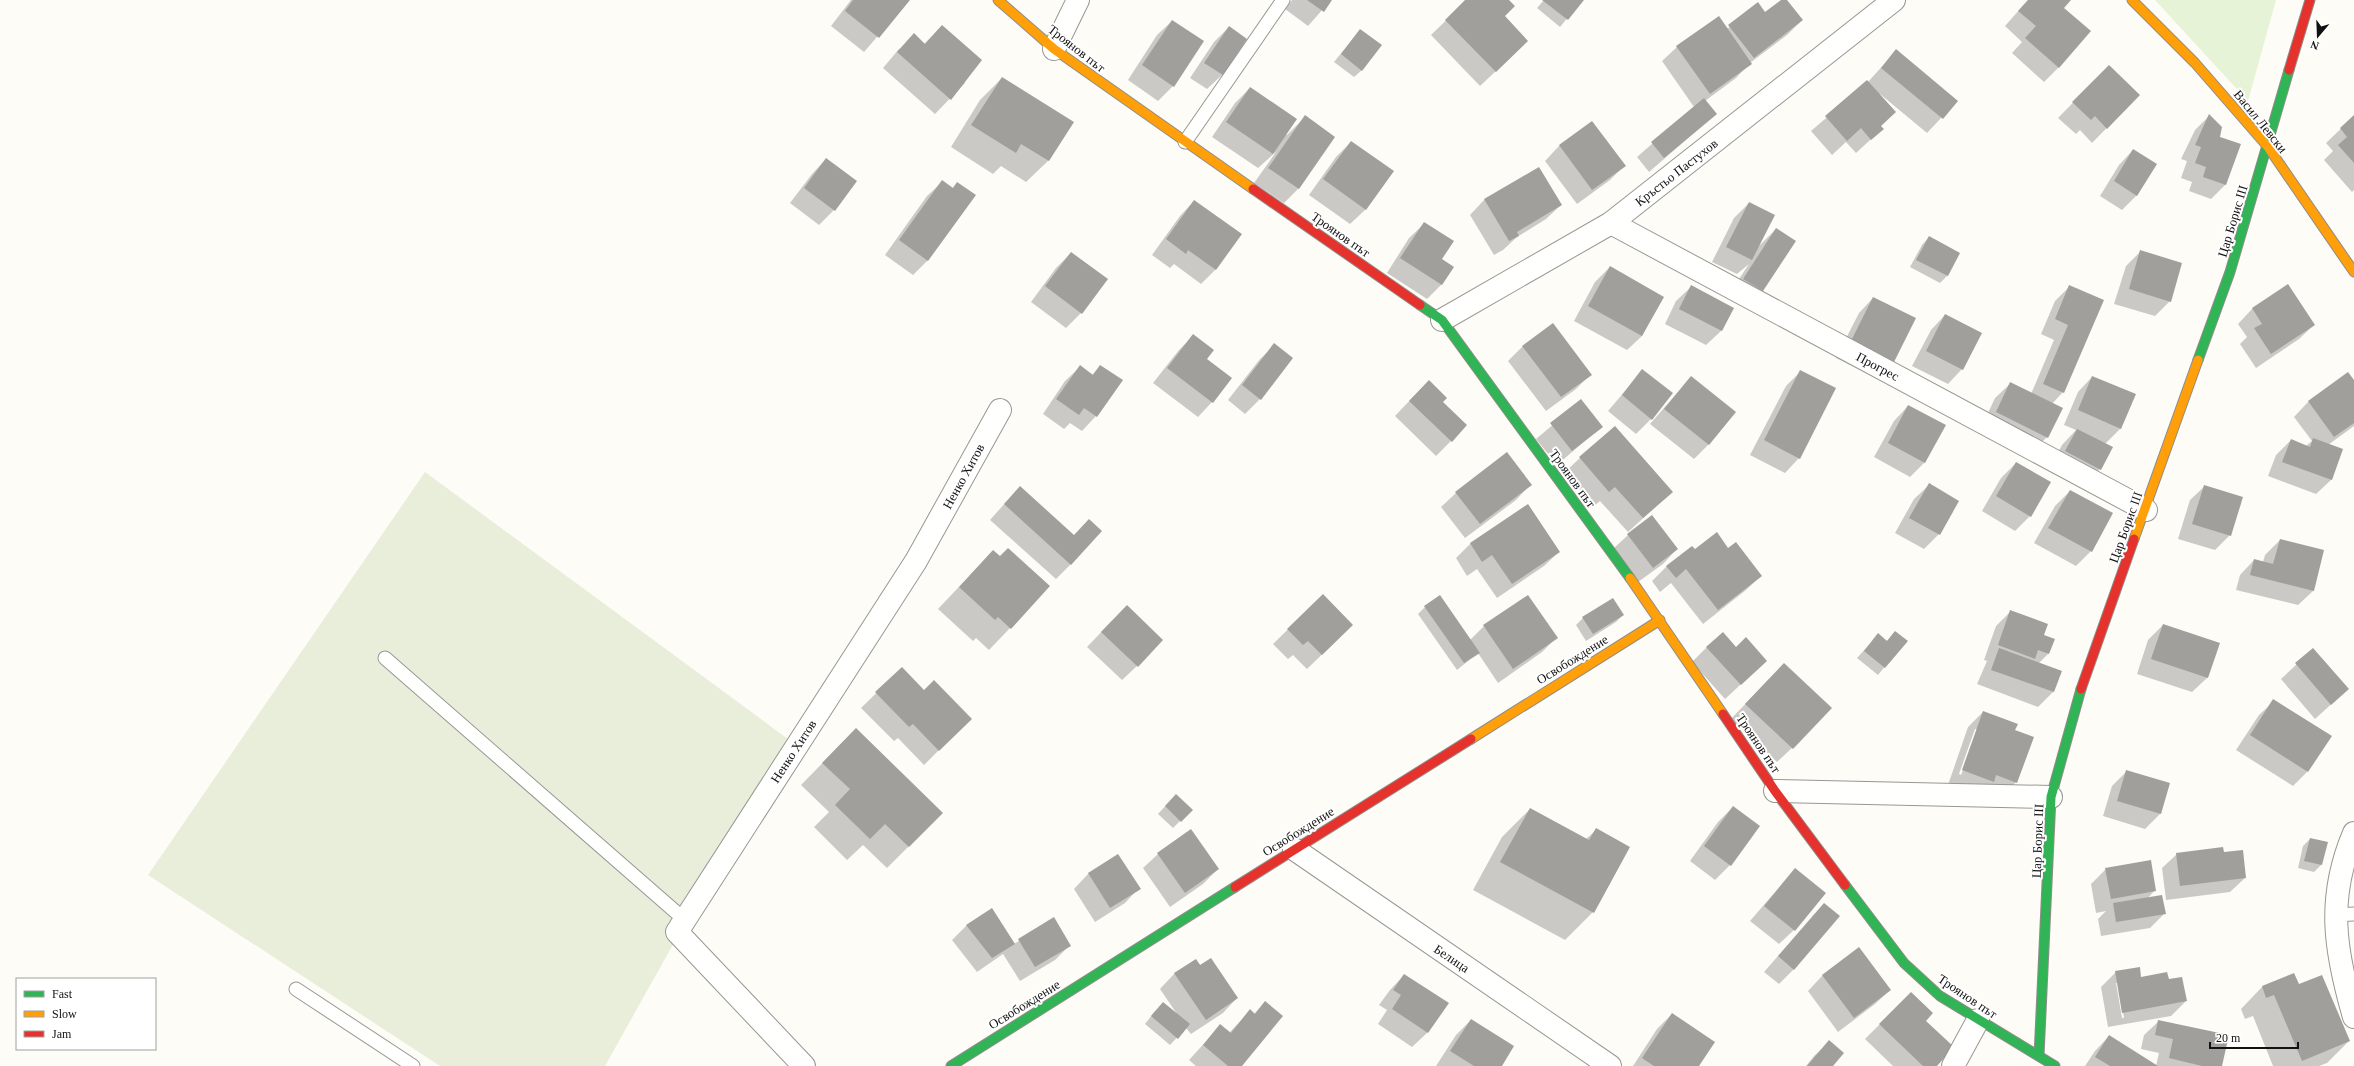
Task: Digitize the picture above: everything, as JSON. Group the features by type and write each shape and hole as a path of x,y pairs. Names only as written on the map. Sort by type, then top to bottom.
{"street":[{"name":"Троянов път","path":"998,0 1054,49 1185,142 1442,320 1660,620 1775,791 1904,963 1940,996 2039,1056"},
{"path":"1054,49 1078,0"},
{"name":"Кръстьо Пастухов","path":"1442,320 1611,223 1894,0"},
{"name":"Васил Левски","path":"2132,0 2195,63 2268,147 2354,272"},
{"name":"Цар Борис III","path":"2039,1056 2051,797 2068,731 2230,272 2310,0"},
{"name":"Прогрес","path":"1611,223 2146,510"},
{"name":"Ненко Хитов","path":"804,1066 678,932 916,561 1000,410"},
{"name":"Освобождение","path":"951,1066 1660,620"},
{"path":"1775,791 2051,797"},
{"path":"2354,833 2343,859 2344,915 2341,970 2354,1017"},
{"name":"Белица","path":"1294,849 1610,1066"},
{"path":"1953,1066 1978,1020"},
{"path":"2039,1056 2055,1066"}],"lane":[{"path":"1185,142 1283,0"},
{"path":"385,658 685,920"},
{"path":"296,989 413,1066"}],"green space":[{"path":"2155,0 2276,0 2248,101"},
{"path":"425,472 788,739 605,1066 440,1066 148,875"}],"building":[{"path":"853,0 910,0 879,38 845,11"},
{"path":"1307,0 1332,0 1324,12"},
{"path":"1465,0 1509,0 1515,6 1505,16 1528,41 1496,72 1445,20"},
{"path":"1542,0 1584,0 1568,20"},
{"path":"1781,0 1787,0 1803,20 1754,58 1728,25 1758,2 1765,12"},
{"path":"2028,0 2071,0 2064,8 2091,31 2059,68 2025,38 2036,26 2018,11"},
{"path":"1719,16 1752,64 1710,94 1676,46"},
{"path":"1172,20 1204,41 1174,87 1142,65"},
{"path":"942,25 982,60 951,100 897,52 914,33 925,44"},
{"path":"1229,26 1247,39 1223,75 1204,63"},
{"path":"1360,29 1382,45 1362,71 1341,54"},
{"path":"1896,49 1958,101 1943,119 1881,68"},
{"path":"2109,65 2140,95 2107,129 2095,116 2091,120 2072,102"},
{"path":"1002,77 1074,122 1049,161 1021,144 1016,153 971,125"},
{"path":"1867,80 1896,112 1881,126 1884,129 1871,140 1861,128 1847,141 1825,116"},
{"path":"1250,87 1297,119 1273,154 1226,122"},
{"path":"1704,98 1717,114 1664,158 1651,142"},
{"path":"2209,114 2222,127 2220,137 2241,144 2226,185 2203,177 2206,167 2195,163 2201,147 2195,145"},
{"path":"1305,115 1335,137 1299,189 1268,168"},
{"path":"2354,115 2354,163 2338,145 2347,137 2340,128"},
{"path":"1592,121 1626,166 1592,190 1559,145"},
{"path":"1351,141 1394,171 1366,210 1323,179"},
{"path":"2133,149 2157,164 2137,196 2114,181"},
{"path":"826,158 857,181 835,211 804,188"},
{"path":"1539,167 1562,205 1517,232 1519,236 1509,241 1484,199"},
{"path":"942,180 953,188 957,182 976,195 928,261 899,240"},
{"path":"1194,200 1242,234 1216,270 1188,250 1186,254 1166,239"},
{"path":"1749,202 1775,215 1752,260 1726,247"},
{"path":"1424,222 1454,241 1442,259 1454,267 1442,285 1400,258"},
{"path":"1776,228 1796,241 1763,291 1743,279"},
{"path":"1929,236 1960,253 1948,276 1916,260"},
{"path":"2140,250 2182,263 2171,302 2129,289"},
{"path":"1071,252 1108,279 1082,314 1045,286"},
{"path":"1610,266 1664,297 1642,336 1588,306"},
{"path":"2288,284 2315,325 2271,354 2254,328 2262,324 2252,308"},
{"path":"1691,285 1734,308 1722,331 1679,309"},
{"path":"2069,285 2104,300 2064,393 2043,384 2068,325 2055,319"},
{"path":"1873,297 1916,318 1893,364 1850,343"},
{"path":"1945,314 1982,333 1963,370 1926,351"},
{"path":"1553,323 1592,375 1561,397 1522,346"},
{"path":"1193,334 1214,350 1207,359 1232,378 1213,403 1167,368"},
{"path":"1274,343 1293,358 1261,400 1242,385"},
{"path":"1080,365 1093,375 1100,365 1123,380 1097,417 1084,408 1079,415 1056,399"},
{"path":"1642,369 1673,393 1652,420 1622,395"},
{"path":"1800,370 1836,388 1800,459 1764,440"},
{"path":"2348,372 2354,380 2354,423 2334,437 2308,401"},
{"path":"1691,376 1736,412 1709,445 1664,409"},
{"path":"2092,376 2136,394 2121,429 2078,410"},
{"path":"1429,380 1447,398 1443,402 1467,425 1452,442 1409,401"},
{"path":"2010,382 2063,408 2048,438 1996,412"},
{"path":"1581,399 1603,427 1572,451 1550,423"},
{"path":"1908,405 1946,425 1925,463 1888,443"},
{"path":"1615,426 1673,492 1643,518 1615,487 1609,492 1579,457"},
{"path":"2077,429 2113,447 2101,470 2065,451"},
{"path":"2313,438 2343,449 2332,480 2282,462 2291,439 2310,447"},
{"path":"1507,452 1532,485 1480,524 1455,492"},
{"path":"2016,462 2051,482 2031,517 1996,496"},
{"path":"1929,483 1959,501 1940,535 1909,518"},
{"path":"2204,485 2243,497 2231,536 2192,524"},
{"path":"1020,486 1074,535 1089,519 1102,531 1071,565 1004,504"},
{"path":"2070,490 2113,513 2092,552 2048,528"},
{"path":"1528,504 1560,552 1512,584 1492,555 1482,562 1470,543"},
{"path":"1652,515 1678,549 1653,568 1627,534"},
{"path":"1717,532 1728,548 1736,542 1762,576 1718,610 1686,569 1676,578 1666,566 1692,546 1695,549"},
{"path":"2280,539 2324,550 2314,591 2250,575 2254,559 2273,564"},
{"path":"1008,548 1050,586 1011,629 998,617 995,620 959,587 993,550 1000,556"},
{"path":"1323,594 1353,625 1322,655 1308,641 1303,645 1287,629"},
{"path":"1440,595 1480,653 1464,663 1424,606"},
{"path":"1528,595 1558,638 1513,669 1483,625"},
{"path":"1613,598 1624,615 1593,634 1582,617"},
{"path":"1127,605 1163,640 1138,667 1101,632"},
{"path":"2010,610 2048,624 2044,635 2055,639 2049,654 2038,650 2035,659 1998,645"},
{"path":"2163,624 2220,643 2208,678 2151,659"},
{"path":"1895,631 1908,641 1885,668 1864,651 1878,633 1887,641"},
{"path":"1723,632 1736,647 1746,637 1767,661 1741,685 1706,647"},
{"path":"1999,648 2062,671 2054,692 1991,670"},
{"path":"2313,648 2349,689 2331,705 2295,663"},
{"path":"1784,663 1832,708 1793,749 1745,704"},
{"path":"902,667 924,690 934,680 972,719 939,751 913,724 909,727 875,692"},
{"path":"2273,699 2332,736 2308,772 2250,735"},
{"path":"1983,711 2018,724 2015,730 2034,737 2017,783 1996,775 1994,782 1962,770"},
{"path":"856,728 943,813 909,847 885,824 870,839 835,805 850,789 822,763"},
{"path":"2126,770 2170,783 2161,814 2117,801"},
{"path":"1176,794 1193,810 1181,822 1165,806"},
{"path":"1733,806 1760,826 1731,866 1704,846"},
{"path":"1530,808 1589,840 1596,828 1630,847 1594,913 1500,862"},
{"path":"1191,829 1219,869 1185,893 1157,853"},
{"path":"2310,838 2328,842 2322,865 2304,861"},
{"path":"2223,847 2224,852 2243,850 2246,878 2180,886 2176,853"},
{"path":"1118,854 1141,889 1110,908 1088,873"},
{"path":"2151,860 2156,891 2111,899 2105,868"},
{"path":"1795,868 1826,893 1795,931 1764,906"},
{"path":"2162,895 2166,914 2116,922 2113,903"},
{"path":"1824,903 1840,916 1794,970 1778,956"},
{"path":"992,908 1015,944 992,958 966,925"},
{"path":"1054,917 1071,946 1035,967 1018,939"},
{"path":"1859,947 1891,990 1854,1018 1822,975"},
{"path":"1211,958 1238,998 1206,1020 1174,973 1196,959 1200,965"},
{"path":"2140,967 2141,977 2167,972 2169,979 2182,977 2187,1001 2122,1013 2115,971"},
{"path":"2294,973 2299,984 2322,975 2350,1041 2302,1061 2274,995 2266,998 2262,986"},
{"path":"1404,974 1449,1003 1428,1033 1392,1009 1401,995 1393,990"},
{"path":"1911,992 1933,1013 1926,1021 1954,1047 1937,1066 1923,1066 1879,1024"},
{"path":"1265,1001 1283,1016 1242,1066 1228,1066 1203,1045 1220,1024 1231,1033 1250,1009 1255,1014"},
{"path":"1163,1002 1190,1024 1178,1039 1151,1016"},
{"path":"1672,1013 1715,1042 1699,1066 1654,1066 1642,1058"},
{"path":"1471,1019 1514,1046 1502,1066 1474,1066 1450,1051"},
{"path":"2158,1020 2229,1035 2222,1066 2202,1066 2169,1058 2173,1039 2155,1035"},
{"path":"2109,1035 2158,1066 2110,1066 2095,1057"},
{"path":"1829,1040 1844,1053 1833,1066 1807,1066"}],"traffic: fast":[{"path":"2198,360 2230,272 2289,70"},
{"path":"1420,305 1442,320 1630,578"},
{"path":"2039,1056 2051,797 2081,689"},
{"path":"1845,885 1904,963 1940,996 2055,1066"},
{"path":"951,1066 1235,887"}],"traffic: slow":[{"path":"998,0 1054,49 1253,189"},
{"path":"2132,0 2195,63 2268,147 2354,272"},
{"path":"2134,539 2198,360"},
{"path":"1630,578 1723,714"},
{"path":"1471,739 1660,620"}],"traffic: jam":[{"path":"2289,70 2310,0"},
{"path":"1253,189 1420,305"},
{"path":"2081,689 2134,539"},
{"path":"1723,714 1775,791 1845,885"},
{"path":"1235,887 1471,739"}]}
